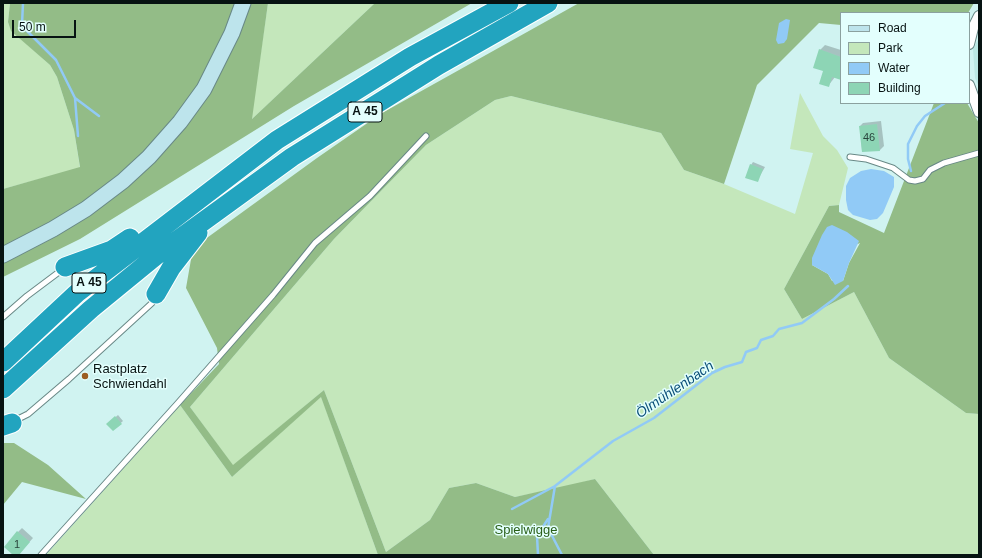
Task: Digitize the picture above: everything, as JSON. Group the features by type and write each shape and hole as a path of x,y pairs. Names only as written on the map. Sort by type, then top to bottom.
{"highway":[{"name":"A 45","path":"3,362 77,293 277,140 410,57 509,3"},
{"name":"A 45","path":"3,389 91,310 157,255 226,205 306,149 440,65 548,3"},
{"path":"156,294 171,268 194,238 226,205"},
{"path":"65,267 112,250 154,222 181,212"}],"main road":[{"path":"3,255 53,229 86,209 123,181 149,156 180,122 204,89 232,33 243,3"}],"street":[{"path":"970,40 973,28 979,16"},
{"path":"970,88 979,112"}],"lane":[{"path":"41,555 178,404 273,295 315,243 370,196 426,136"},
{"path":"850,157 866,159 893,168 909,180 916,181 923,179 930,170 944,162 979,153"},
{"path":"3,317 27,296 65,267"},
{"path":"7,424 28,414 69,379 152,303 156,294"}],"shaded area":[{"path":"979,38 979,87 975,78 973,49"}],"green space":[{"path":"3,3 10,3 8,22 11,30 50,65 57,77 74,130 80,168 3,189"},
{"path":"10,3 268,3 252,119 375,3 472,3 294,106 80,239 3,277 3,189 80,167 74,130 57,77 50,65 11,31 8,22"},
{"path":"268,3 375,3 251,120"},
{"name":"Spielwigge","path":"579,3 974,3 969,12 840,12 840,25 819,23 757,85 724,184 684,170 661,133 511,96 495,100 426,145 334,239 190,407 233,465 324,390 386,552 430,520 449,488 476,483 515,497 595,479 654,555 378,555 321,397 232,477 180,405 219,364 217,348 186,288 193,248 382,113"},
{"path":"800,93 823,136 837,150 848,168 839,205 829,206 784,289 802,319 854,292 889,358 966,413 979,414 979,555 654,555 595,479 494,506 545,491 515,497 476,483 449,488 430,520 386,552 324,390 233,466 190,407 334,239 426,145 495,100 511,96 661,133 684,170 724,184 795,214 813,153 790,149"},
{"path":"934,104 968,104 979,123 979,414 966,413 889,358 854,292 802,319 784,289 829,206 839,205 839,212 884,233","holes":["860,243 849,263 843,281 832,281 828,274 812,265"]},
{"path":"321,396 378,555 46,555 180,405 232,477"},
{"path":"3,443 14,443 48,465 86,499 22,482 3,505"}],"water":[{"path":"786,19 790,20 787,39 784,43 778,44 776,40 779,23"},
{"path":"871,169 884,171 894,177 894,187 883,213 877,219 870,220 853,215 848,210 846,186 850,178 861,171"},
{"path":"832,225 847,232 859,241 843,281 835,285 828,274 812,265 812,258 822,235 827,227"}],"building":[{"path":"819,49 840,57 840,80 832,77 829,87 819,84 823,71 813,68"},
{"path":"877,124 880,151 862,152 859,126"},
{"path":"750,164 763,169 758,182 745,178"},
{"path":"115,416 122,424 113,431 106,424"},
{"path":"17,531 30,542 19,555 13,555 4,547"}],"waterway":[{"path":"23,3 22,24 24,28 56,60 75,98 78,136"},
{"path":"75,98 99,116"},
{"name":"Ölmühlenbach","path":"911,171 908,159 908,144 917,126 925,116 943,104"},
{"name":"Ölmühlenbach","path":"562,555 548,528 555,486 613,441 654,418 712,373 742,362 746,352 757,348 761,340 773,336 779,329 802,323 834,299 848,286"},
{"path":"512,509 555,486"},
{"path":"538,555 537,536 548,519"}],"place":[{"name":"Rastplatz Schwiendahl","path":"85,376"}]}
